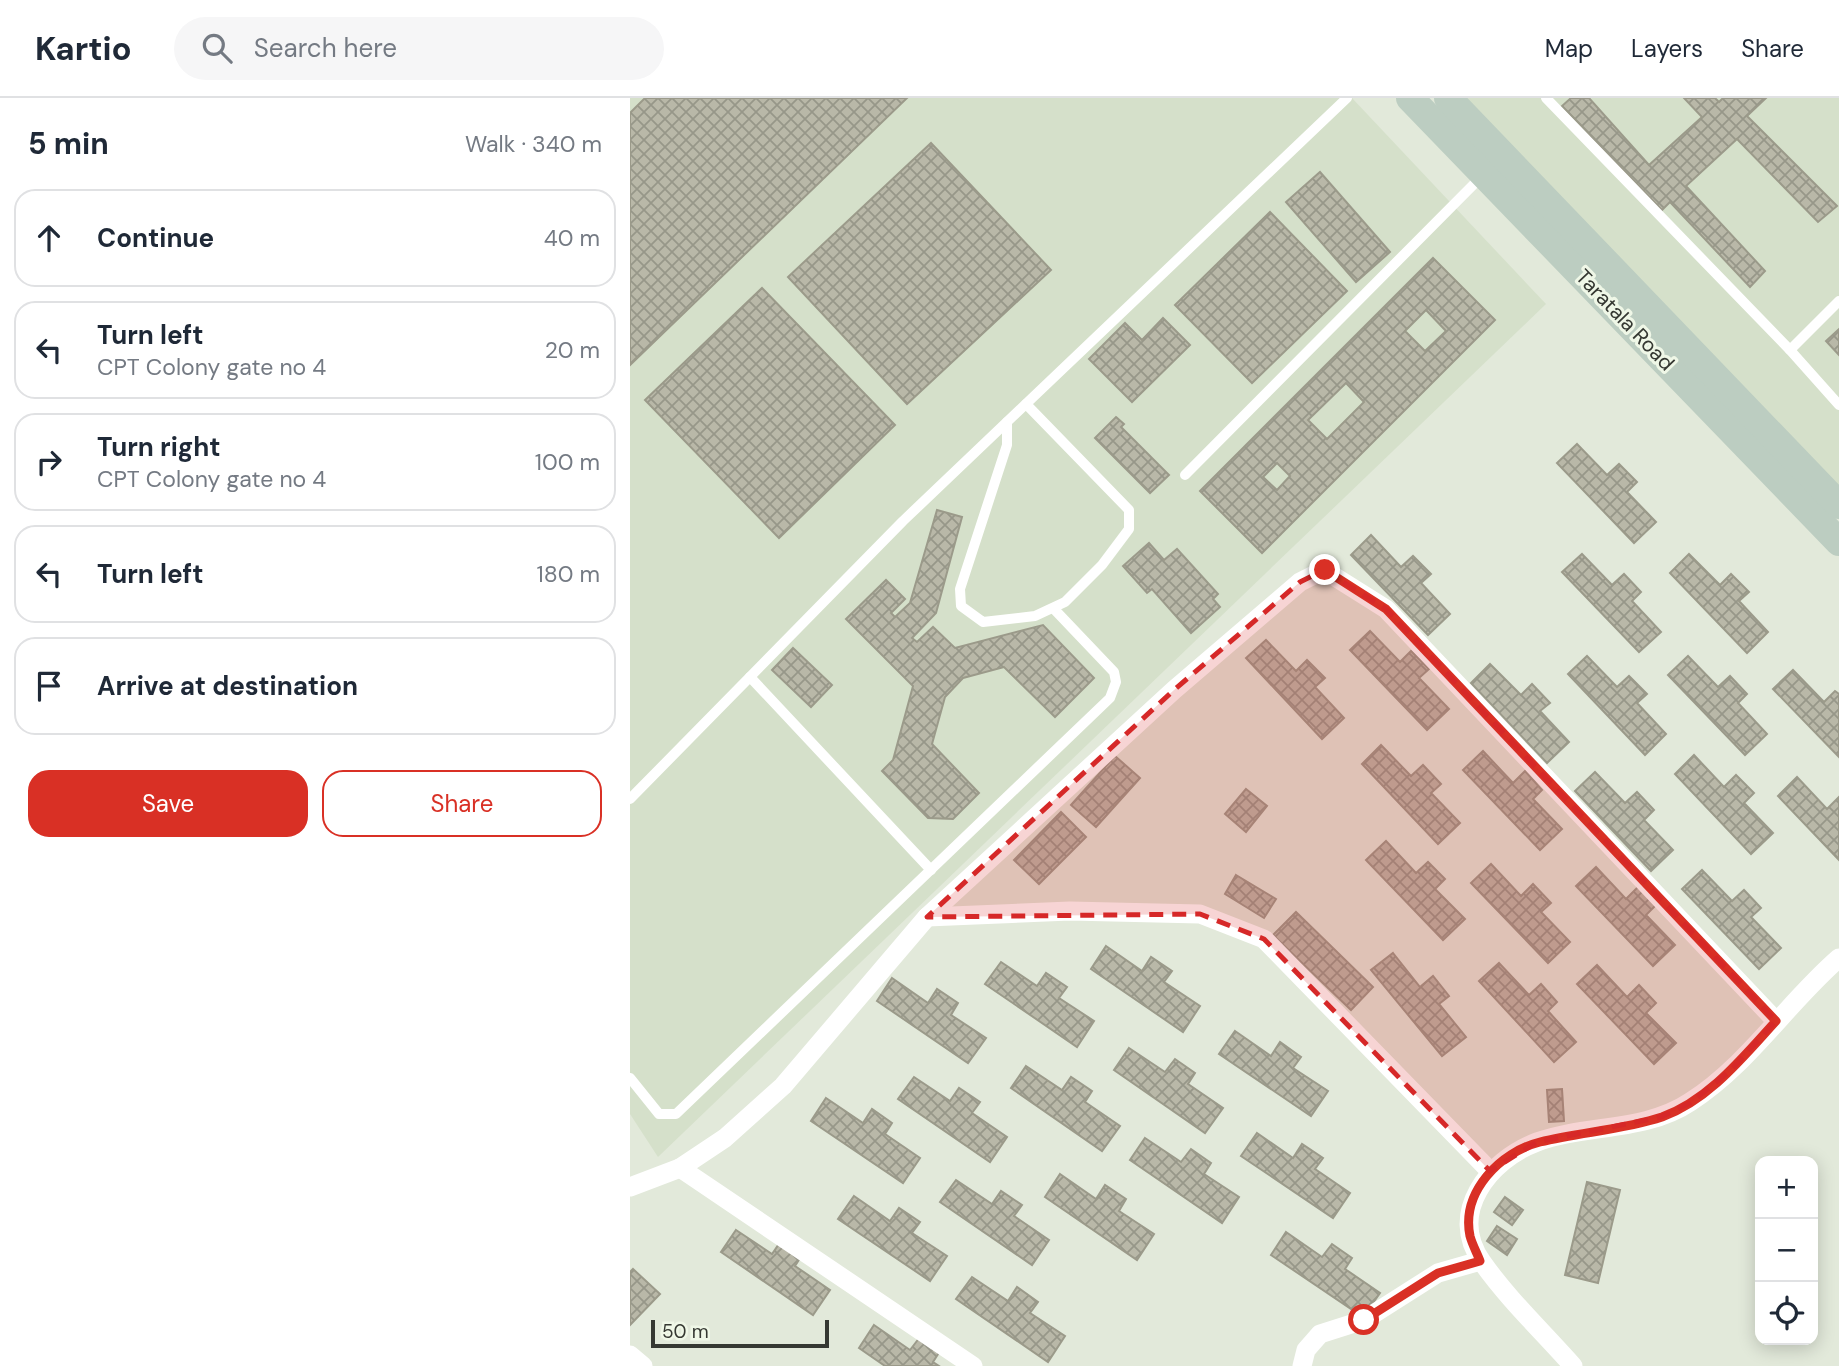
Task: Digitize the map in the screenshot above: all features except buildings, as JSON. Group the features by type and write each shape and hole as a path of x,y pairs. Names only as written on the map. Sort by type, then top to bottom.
{"main road":[{"name":"Taratala Road","path":"1410,98 1839,542"},
{"path":"1448,98 1839,505"}],"street":[{"path":"630,1187 680,1168 725,1138 782,1086 927,917 1174,690 1300,582 1325,570 1386,609 1776,1021"},
{"path":"927,917 1070,911 1200,914 1264,939 1490,1171"},
{"path":"1573,1366 1480,1261 1470,1234 1473,1195 1490,1171 1537,1142 1661,1117 1690,1103 1730,1071 1809,985 1839,958"},
{"path":"680,1168 973,1366"},
{"path":"1302,1366 1306,1350 1320,1334 1364,1320 1438,1273 1480,1261"}],"lane":[{"path":"630,799 903,521 1347,98"},
{"path":"1546,98 1790,350 1839,405"},
{"path":"1185,475 1484,175"},
{"path":"1790,350 1839,301"},
{"path":"1006,422 1007,445 960,589 961,606 983,622 1024,618 1054,609 1102,565 1129,529 1129,510 1026,404"},
{"path":"630,1078 659,1114 676,1114 1100,708 1115,690 1114,672 1054,609"},
{"path":"750,677 931,870"}],"highlighted area":[{"path":"1324,570 1386,609 1776,1021 1730,1071 1690,1103 1661,1117 1537,1142 1490,1171 1264,939 1200,914 927,917 1174,690 1300,582"}],"shaded area":[{"path":"630,98 1352,98 1546,304 658,1157 630,1114"},
{"path":"1460,98 1839,98 1839,491"}],"route":[{"path":"1325,570 1386,609 1776,1021 1730,1071 1690,1103 1661,1117 1537,1142 1490,1171 1473,1195 1470,1234 1480,1261 1438,1273 1404,1292 1382,1310 1364,1320"}]}
